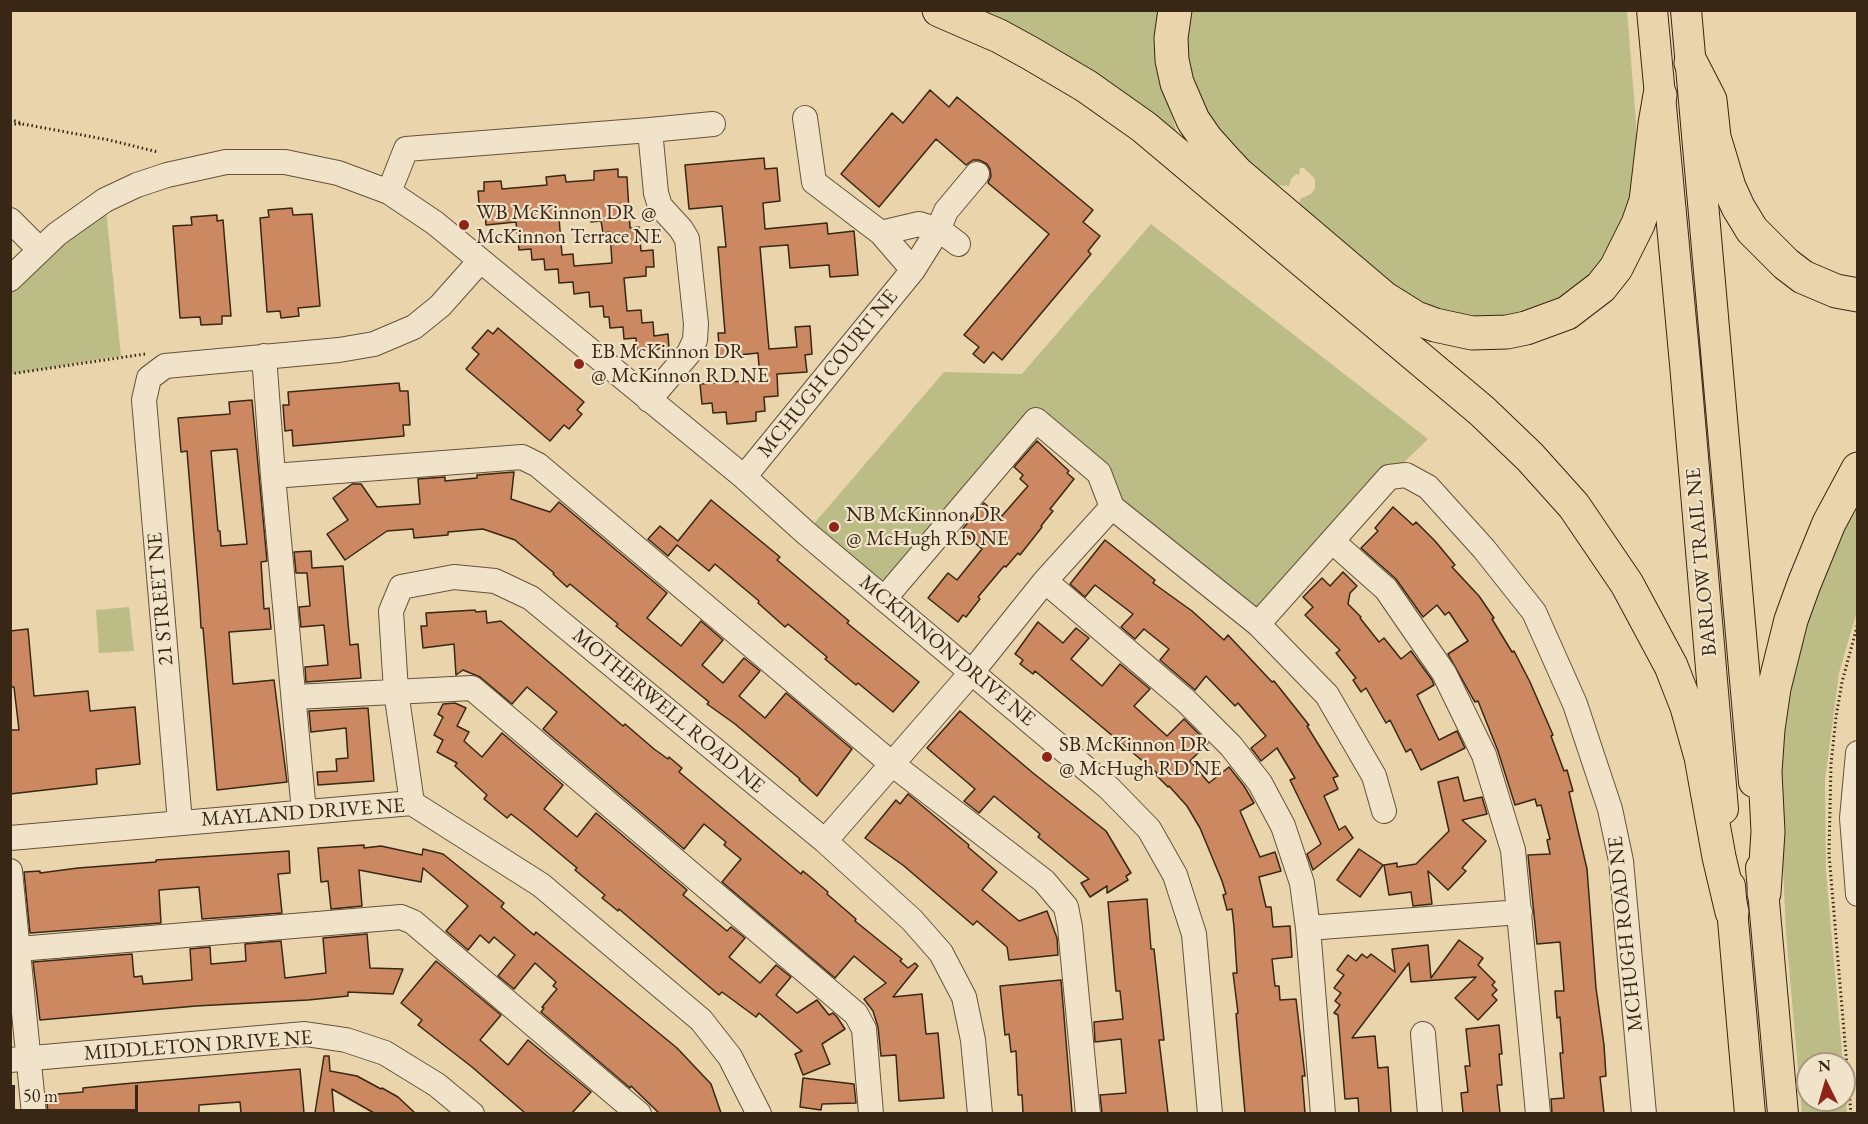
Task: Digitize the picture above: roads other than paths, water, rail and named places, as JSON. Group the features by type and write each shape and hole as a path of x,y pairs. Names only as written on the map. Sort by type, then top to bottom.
{"highway":[{"path":"939,10 1030,52 1086,86 1144,128 1482,411 1530,457 1593,532 1627,584 1671,666 1687,707 1701,757 1719,857 1732,912"},
{"path":"1175,10 1172,60 1177,83 1193,120 1223,158 1237,173 1384,298 1416,318 1463,331 1490,333 1526,328 1567,313 1601,287 1628,248 1646,201 1660,95"},
{"path":"1691,63 1710,100 1714,137 1729,188 1752,230 1767,247 1803,277 1836,291 1857,294"},
{"path":"1764,893 1768,832 1765,772 1774,688 1791,620 1804,584 1829,522 1857,469"}],"main road":[{"name":"BARLOW TRAIL NE","path":"1652,10 1750,1113"},
{"name":"BARLOW TRAIL NE","path":"1686,10 1783,1113"}],"street":[{"path":"805,118 814,182 881,233 913,270"},
{"path":"389,192 406,149 713,124"},
{"path":"649,400 689,353 695,340 696,324 687,239 660,206 656,193 650,130"},
{"name":"MCKINNON DRIVE NE","path":"10,279 81,215 105,200 167,175 226,162 285,162 338,173 389,192 435,223 744,477 884,599 1109,788 1149,829 1174,875 1194,934 1210,1113"},
{"name":"MCHUGH COURT NE","path":"744,477 913,270 938,230 946,211 977,174"},
{"path":"10,220 40,250"},
{"path":"881,233 919,224 938,230 958,244"},
{"path":"304,813 264,357 339,350 374,344 414,327 440,306 480,261"},
{"name":"21 STREET NE","path":"180,822 144,400 157,372 264,357"},
{"path":"884,599 1036,420 1099,473 1112,507 1258,624 1327,695 1374,776 1384,811"},
{"path":"273,476 522,457 538,465 892,764 1044,881 1066,907 1070,927 1088,1113"},
{"name":"MCHUGH ROAD NE","path":"1258,624 1389,477 1406,475 1428,487 1484,549 1534,612 1575,704 1610,809 1621,861 1644,1113"},
{"path":"825,841 972,672 1045,581 1112,507"},
{"path":"1332,541 1386,589 1443,673 1484,755 1513,850 1538,1113"},
{"name":"MOTHERWELL ROAD NE","path":"412,803 396,691 391,611 401,587 454,577 495,581 531,598 825,841 912,920 941,952 964,997 973,1040 980,1113"},
{"path":"1045,581 1186,701 1231,746 1260,783 1283,826 1302,883 1308,928 1323,1113"},
{"path":"295,697 472,688 856,1014 864,1029 871,1113"},
{"path":"1857,762 1852,818 1857,894"},
{"name":"MAYLAND DRIVE NE","path":"10,838 412,803 541,885 700,1020 730,1057 759,1113"},
{"path":"10,871 19,949 20,1060 34,1113"},
{"path":"1308,928 1520,912"},
{"path":"19,949 401,917 413,922 639,1113"},
{"name":"MIDDLETON DRIVE NE","path":"20,1060 305,1034 346,1040 385,1053 437,1085 472,1113"},
{"path":"1423,1034 1430,1113"}],"place":[{"name":"WB McKinnon DR @ McKinnon Terrace NE","path":"464,225"},
{"name":"EB McKinnon DR @ McKinnon RD NE","path":"579,364"},
{"name":"NB McKinnon DR @ McHugh RD NE","path":"834,527"},
{"name":"SB McKinnon DR @ McHugh RD NE","path":"1047,757"}]}
